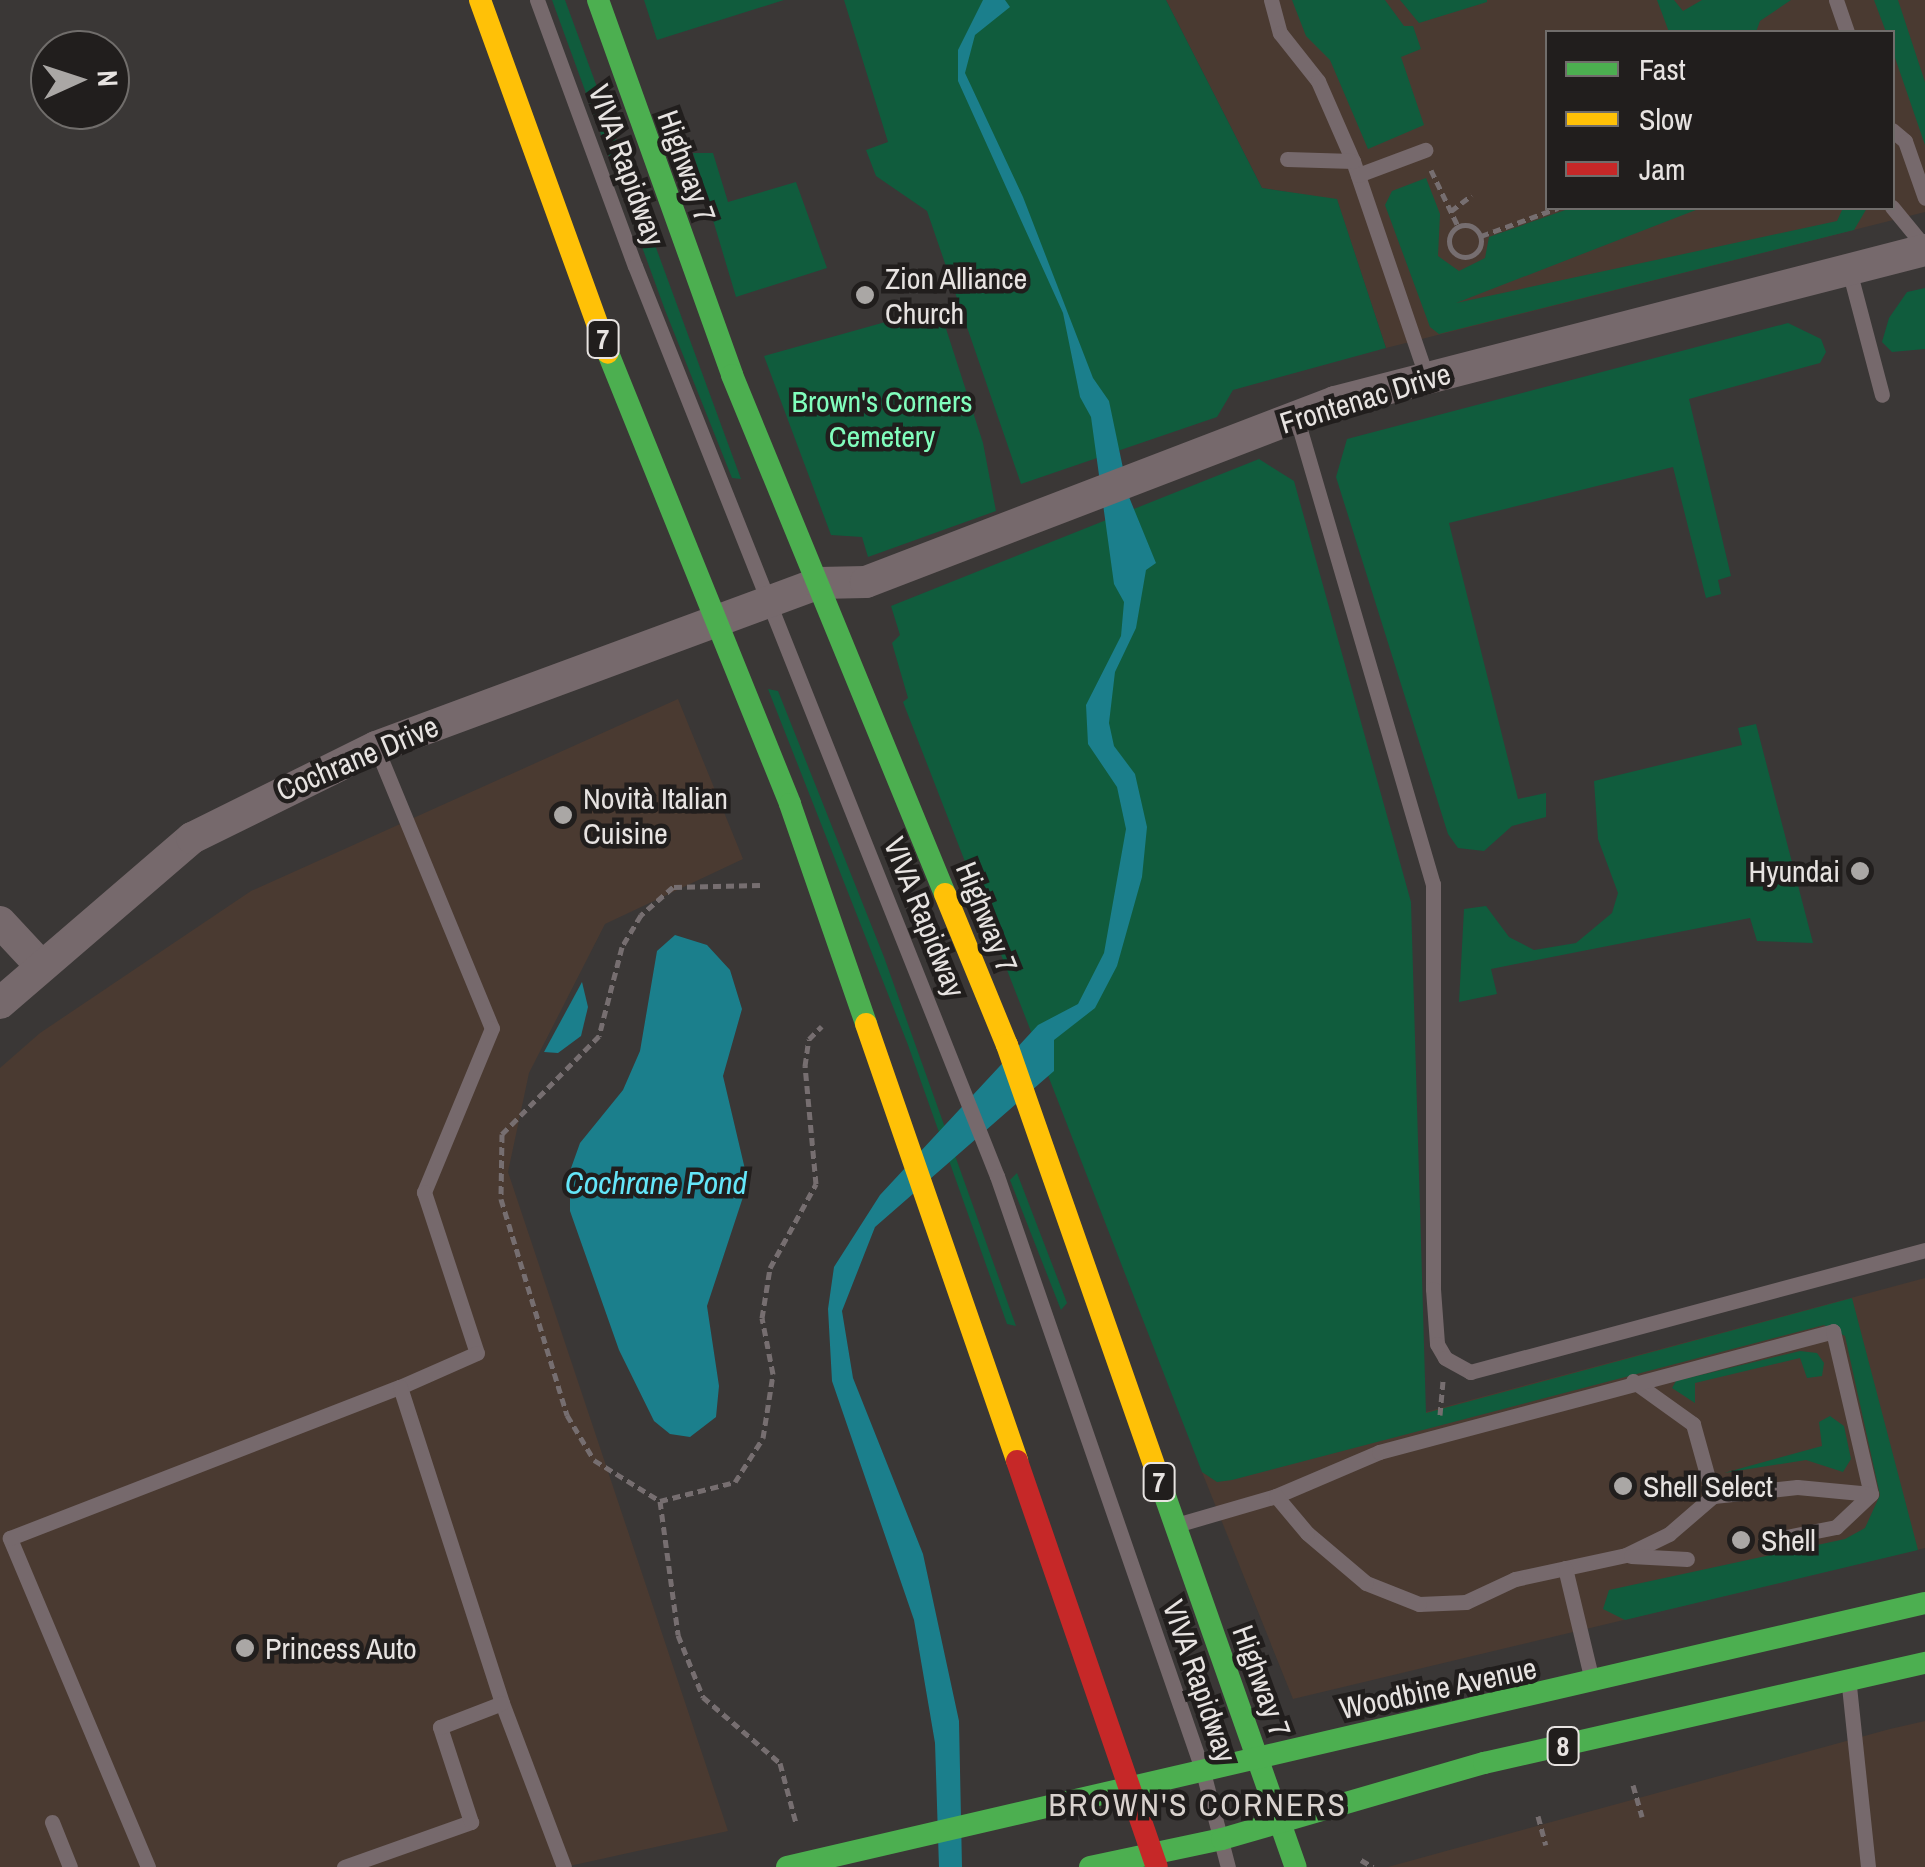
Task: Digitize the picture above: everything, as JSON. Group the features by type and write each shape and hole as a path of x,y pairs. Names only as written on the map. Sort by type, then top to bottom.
{"main road":[{"name":"7","path":"480,0 634,424 790,804 1154,1860"},
{"name":"Highway 7","path":"598,0 732,375 1007,1045 1296,1867"},
{"name":"Woodbine Avenue","path":"787,1867 1593,1685 1925,1603"},
{"name":"8","path":"1090,1867 1154,1860 1484,1763 1925,1663"}],"street":[{"name":"Frontenac Drive","path":"770,600 818,583 866,582 1296,416 1427,378 1925,249"},
{"name":"Cochrane Drive","path":"0,1003 192,838 376,747 770,600"},
{"path":"0,922 41,966"}],"lane":[{"name":"VIVA Rapidway","path":"538,0 635,266 997,1176 1203,1772 1228,1867"},
{"path":"1271,0 1280,32 1318,81 1356,168 1427,378"},
{"path":"1836,0 1847,30"},
{"path":"1895,133 1905,141 1925,198"},
{"path":"1287,160 1356,168 1425,150"},
{"path":"1894,210 1925,249"},
{"path":"1849,270 1882,395"},
{"path":"1296,416 1433,884 1433,1289 1437,1344 1446,1358 1470,1372 1925,1250"},
{"path":"148,1867 10,1538 400,1387 476,1353 424,1192 492,1028 376,747"},
{"path":"1174,1526 1276,1496 1379,1452 1633,1381 1833,1331 1871,1494"},
{"path":"1633,1381 1693,1424 1712,1496"},
{"path":"400,1387 502,1703 564,1867"},
{"path":"1626,1556 1669,1534 1712,1496 1796,1487 1871,1494"},
{"path":"1786,1537 1836,1528 1871,1494"},
{"path":"1276,1496 1306,1533 1366,1583 1420,1604 1466,1602 1516,1580 1626,1556 1687,1558"},
{"path":"1565,1568 1593,1685"},
{"path":"1848,1682 1868,1867"},
{"path":"344,1867 471,1822 440,1727 502,1703"},
{"path":"52,1822 70,1867"}],"path":[{"path":"1451,211 1472,195"},
{"path":"1444,196 1458,226"},
{"path":"1480,236 1552,210"},
{"path":"1458,226 1474,228 1480,236 1478,252 1458,256 1448,239 1458,226"},
{"path":"760,885 672,888 641,914 622,947 599,1036 502,1134 501,1199 567,1415 594,1460 660,1501 735,1482 763,1438 773,1374 762,1318 770,1268 816,1184 805,1066 809,1038 822,1026"},
{"path":"1438,1437 1446,1358"},
{"path":"660,1501 678,1635 703,1697 780,1762 796,1822"},
{"path":"1633,1785 1642,1817"},
{"path":"1538,1816 1546,1845"},
{"path":"1361,1860 1373,1867"}],"shaded area":[{"path":"1166,0 1925,0 1925,212 1386,348 1337,200 1262,188"},
{"path":"678,699 743,859 605,924 529,1073 508,1172 728,1831 565,1867 0,1867 0,1068 40,1033 251,891"},
{"path":"1925,1278 1925,1548 1293,1699 1202,1472"},
{"path":"1925,1721 1925,1867 1388,1867 1890,1729"}],"green space":[{"path":"552,0 565,0 741,479 732,478 665,310"},
{"path":"644,0 784,0 657,40"},
{"path":"844,0 1166,0 1262,188 1337,199 1386,348 1233,390 1217,417 1021,484 927,211 876,176 866,150 888,142"},
{"path":"1292,0 1385,0 1404,26 1413,26 1421,49 1401,57 1424,125 1368,149 1330,60 1306,36"},
{"path":"1400,0 1487,0 1487,2 1419,23"},
{"path":"1657,0 1674,0 1683,11 1702,0 1791,0 1760,21 1757,30 1668,30"},
{"path":"1874,0 1898,0 1925,82 1925,145 1895,58 1895,30 1885,30"},
{"path":"693,153 713,153 728,202 796,182 827,268 736,297"},
{"path":"1426,178 1440,214 1438,256 1459,271 1485,258 1489,237 1565,210 1696,210 1456,303 1837,221 1842,210 1866,210 1854,230 1439,334 1430,327 1385,205 1392,191"},
{"path":"1925,288 1925,349 1892,352 1882,342 1889,318 1907,292"},
{"name":"Brown's Corners Cemetery","path":"939,307 983,443 996,511 868,557 862,537 831,535 764,356"},
{"path":"1788,323 1821,339 1826,352 1820,363 1689,399 1731,576 1718,580 1721,594 1706,598 1673,467 1449,523 1518,799 1546,793 1546,817 1512,826 1484,851 1458,848 1448,834 1336,477 1347,439"},
{"path":"1259,459 1294,481 1411,902 1426,1413 1852,1298 1918,1550 1625,1620 1603,1609 1609,1590 1845,1539 1865,1528 1880,1495 1845,1336 1824,1325 1232,1480 1217,1482 1202,1472 903,702 908,698 892,643 900,635 891,606"},
{"path":"768,689 778,691 884,957 1016,1326 1007,1324 908,1045"},
{"path":"1756,724 1813,943 1757,941 1750,918 1491,969 1497,994 1459,1002 1464,909 1486,906 1509,937 1534,950 1576,943 1612,913 1618,893 1598,839 1594,781 1742,745 1738,728"},
{"path":"1017,1173 1067,1303 1061,1310 1010,1180"},
{"path":"1800,1351 1817,1353 1824,1363 1822,1376 1807,1378 1800,1358 1695,1383 1695,1403 1672,1388 1676,1381"},
{"path":"1830,1416 1844,1426 1851,1459 1843,1472 1806,1460 1724,1473 1822,1446 1819,1422"}],"water":[{"path":"983,0 1005,0 1010,7 975,35 965,73 1023,197 1093,378 1109,401 1129,497 1156,563 1146,570 1136,628 1115,672 1109,723 1114,746 1135,774 1147,827 1142,877 1117,966 1095,1008 1054,1040 1054,1071 875,1227 842,1311 853,1378 923,1554 959,1721 962,1867 939,1867 935,1743 914,1620 832,1381 828,1309 834,1267 880,1195 1038,1025 1078,1004 1104,953 1126,829 1117,787 1088,744 1086,705 1121,636 1124,602 1114,584 1091,417 1080,397 1063,313 958,81 958,50"},
{"name":"Cochrane Pond","path":"675,935 707,945 730,970 742,1009 723,1076 748,1182 707,1306 719,1386 716,1417 690,1437 670,1434 654,1421 619,1350 570,1211 570,1171 580,1143 623,1090 640,1051 657,951"},
{"path":"582,982 588,1007 581,1036 558,1053 544,1052"}],"traffic: fast":[{"path":"598,0 732,375 945,894"},
{"path":"608,353 790,804 866,1024"},
{"path":"1159,1479 1296,1867"},
{"path":"787,1867 1925,1603"},
{"path":"1090,1867 1222,1839 1484,1763 1925,1663"}],"traffic: slow":[{"path":"480,0 608,353"},
{"path":"945,894 1007,1045 1159,1479"},
{"path":"866,1024 1017,1461"}],"traffic: jam":[{"path":"1017,1461 1157,1867"}],"place":[{"name":"Zion Alliance Church","path":"865,295"},
{"name":"Novità Italian Cuisine","path":"563,815"},
{"name":"Hyundai","path":"1860,871"},
{"name":"Shell Select","path":"1623,1486"},
{"name":"Shell","path":"1741,1540"},
{"name":"Princess Auto","path":"245,1648"}],"district":[{"name":"BROWN'S CORNERS","path":"1198,1805"}]}
